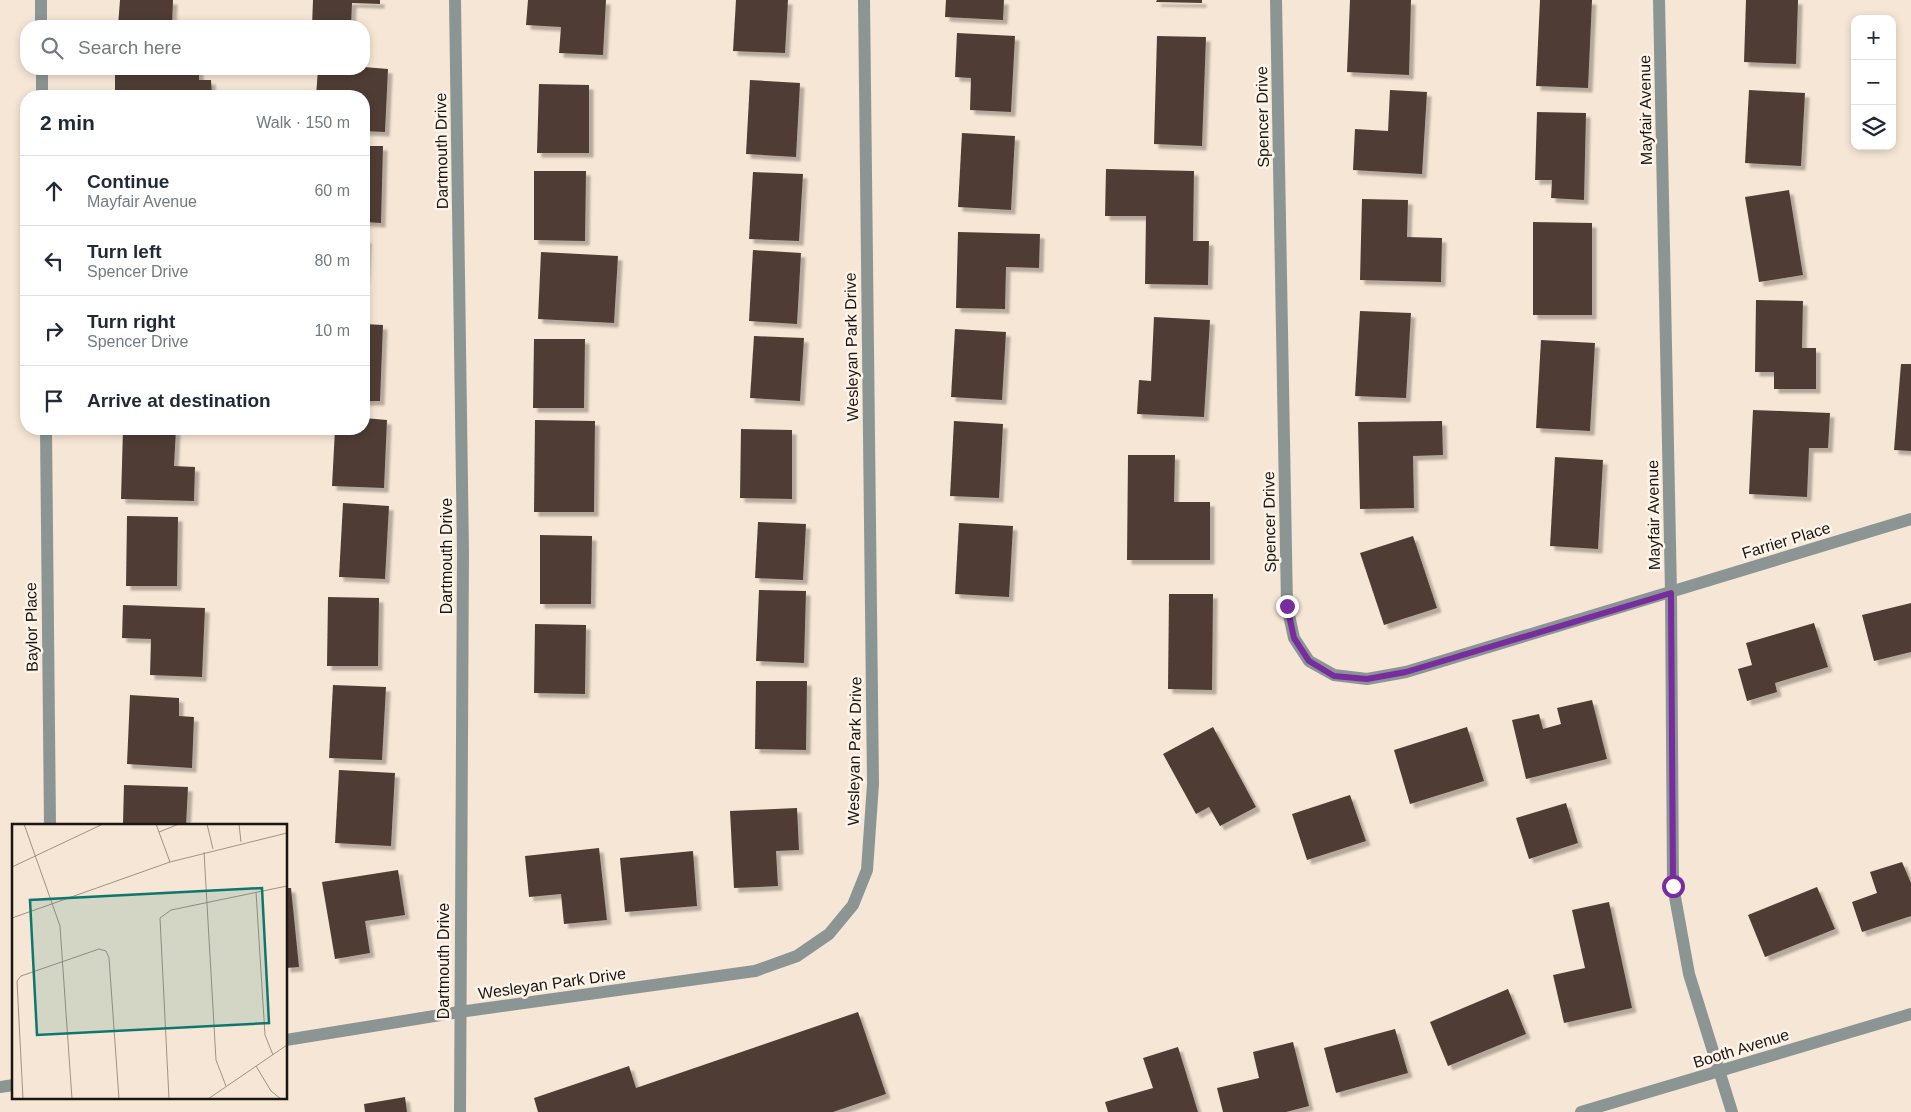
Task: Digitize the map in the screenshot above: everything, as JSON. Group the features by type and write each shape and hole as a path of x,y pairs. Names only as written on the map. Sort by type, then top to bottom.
{"street":[{"path":"41,0 42,20"},
{"name":"Dartmouth Drive","path":"455,0 463,553 459,1012 460,1112"},
{"name":"Wesleyan Park Drive","path":"288,1040 459,1012 755,971 797,956 829,934 853,905 867,870 873,784 864,0"},
{"name":"Spencer Drive","path":"1276,0 1287,606 1294,638 1309,661 1334,676 1367,679 1406,672 1671,593"},
{"name":"Mayfair Avenue","path":"1659,0 1671,593 1673,886 1689,974 1732,1112"},
{"path":"42,75 42,90"},
{"name":"Baylor Place","path":"46,435 50,824"},
{"name":"Farrier Place","path":"1671,593 1911,519"},
{"name":"Booth Avenue","path":"1581,1112 1911,1014"}],"building":[{"path":"120,0 173,0 172,20 118,20"},
{"path":"313,0 380,0 380,4 352,3 351,20 312,20"},
{"path":"528,0 606,0 603,55 559,53 561,27 526,25"},
{"path":"736,0 788,0 785,53 733,51"},
{"path":"946,0 1004,0 1003,20 945,17"},
{"path":"1157,0 1202,0 1202,3 1156,2"},
{"path":"1350,0 1411,0 1409,75 1347,72"},
{"path":"1540,0 1592,0 1588,88 1536,86"},
{"path":"1746,0 1798,0 1796,64 1744,62"},
{"path":"957,33 1015,36 1011,112 970,110 971,78 955,77"},
{"path":"1157,36 1206,37 1202,146 1154,144"},
{"path":"370,68 388,69 385,132 370,131 370,90 316,90 318,75 370,75"},
{"path":"115,75 199,75 199,80 211,80 212,90 115,90"},
{"path":"750,80 800,83 796,157 746,154"},
{"path":"539,84 589,85 589,153 537,153"},
{"path":"1390,90 1427,92 1422,174 1353,170 1355,129 1388,131"},
{"path":"1749,90 1805,93 1801,166 1745,163"},
{"path":"1537,112 1586,113 1584,200 1551,198 1552,180 1535,180"},
{"path":"962,133 1015,136 1011,210 958,207"},
{"path":"370,146 383,146 381,223 370,222"},
{"path":"1106,169 1194,171 1193,241 1209,241 1208,285 1145,284 1146,216 1105,216"},
{"path":"534,171 586,171 585,241 534,240"},
{"path":"753,172 803,174 799,241 749,239"},
{"path":"1789,190 1803,275 1759,282 1745,197"},
{"path":"1362,199 1408,200 1407,237 1442,238 1441,282 1360,280"},
{"path":"1533,222 1592,223 1592,315 1533,315"},
{"path":"958,232 1040,234 1039,268 1006,267 1005,309 956,308"},
{"path":"753,250 801,253 797,324 749,321"},
{"path":"541,252 618,256 614,323 538,319"},
{"path":"1756,300 1803,301 1802,348 1816,348 1816,389 1774,389 1774,372 1755,372"},
{"path":"1360,311 1411,313 1406,398 1355,396"},
{"path":"1154,317 1210,320 1204,417 1137,414 1139,380 1151,381"},
{"path":"370,324 383,325 380,401 370,401"},
{"path":"955,329 1006,332 1002,400 951,397"},
{"path":"754,336 804,338 800,401 750,398"},
{"path":"534,339 585,339 584,408 533,408"},
{"path":"1541,340 1595,343 1590,431 1536,428"},
{"path":"1901,364 1911,364 1911,451 1894,450"},
{"path":"1753,410 1830,413 1828,448 1809,448 1807,497 1749,494"},
{"path":"370,419 387,420 384,488 332,486 335,435 370,435"},
{"path":"535,420 595,421 594,512 534,512"},
{"path":"954,421 1003,424 999,498 950,496"},
{"path":"1442,421 1443,455 1413,456 1414,508 1360,509 1358,422"},
{"path":"741,429 792,430 792,499 740,498"},
{"path":"123,435 176,435 174,466 195,467 194,501 121,499"},
{"path":"1128,455 1175,455 1174,502 1210,502 1210,560 1127,560"},
{"path":"1555,457 1603,460 1598,549 1550,546"},
{"path":"343,503 389,506 385,579 339,577"},
{"path":"127,516 178,517 177,586 126,586"},
{"path":"758,522 806,524 803,580 755,578"},
{"path":"959,523 1013,526 1009,597 955,594"},
{"path":"540,535 592,536 591,604 540,604"},
{"path":"1413,536 1437,608 1384,625 1360,553"},
{"path":"759,590 806,591 804,663 756,661"},
{"path":"1169,594 1213,594 1212,690 1168,689"},
{"path":"328,597 379,598 378,666 327,666"},
{"path":"1911,603 1911,652 1874,661 1862,615"},
{"path":"123,605 205,608 202,677 150,675 151,639 122,638"},
{"path":"1814,623 1828,667 1775,683 1777,692 1747,701 1738,669 1752,665 1746,643"},
{"path":"535,624 586,625 585,694 534,693"},
{"path":"756,681 807,681 806,750 755,749"},
{"path":"333,685 386,687 382,760 329,758"},
{"path":"130,695 179,698 179,716 194,717 192,768 127,764"},
{"path":"1592,700 1607,759 1526,779 1512,720 1539,714 1543,729 1561,724 1557,708"},
{"path":"1213,727 1256,807 1220,826 1209,807 1196,814 1163,754"},
{"path":"1467,727 1484,781 1410,804 1394,750"},
{"path":"339,770 395,773 391,846 335,843"},
{"path":"124,785 188,787 186,824 123,823"},
{"path":"1350,795 1366,841 1307,860 1292,814"},
{"path":"1566,803 1578,843 1529,859 1516,818"},
{"path":"797,808 799,850 776,851 778,886 734,888 730,811"},
{"path":"599,848 607,920 564,924 561,894 529,897 525,856"},
{"path":"693,851 697,906 625,912 620,858"},
{"path":"1902,862 1911,883 1911,916 1862,932 1852,902 1877,893 1870,872"},
{"path":"398,870 405,915 365,921 370,953 335,959 322,882"},
{"path":"1817,887 1835,929 1765,957 1748,915"},
{"path":"288,888 291,888 299,967 288,968"},
{"path":"1609,902 1632,1008 1564,1023 1553,975 1585,968 1572,910"},
{"path":"1508,989 1526,1034 1448,1066 1430,1022"},
{"path":"858,1012 886,1094 833,1112 538,1112 534,1098 629,1066 636,1088"},
{"path":"1395,1029 1408,1073 1336,1093 1324,1048"},
{"path":"1293,1042 1309,1106 1286,1112 1223,1112 1217,1088 1259,1078 1253,1052"},
{"path":"1178,1047 1198,1112 1108,1112 1105,1102 1153,1088 1143,1058"},
{"path":"405,1097 407,1112 365,1112 364,1104"}],"route":[{"path":"1287,606 1294,638 1309,661 1334,676 1367,679 1406,672 1671,593 1673,886"}]}
